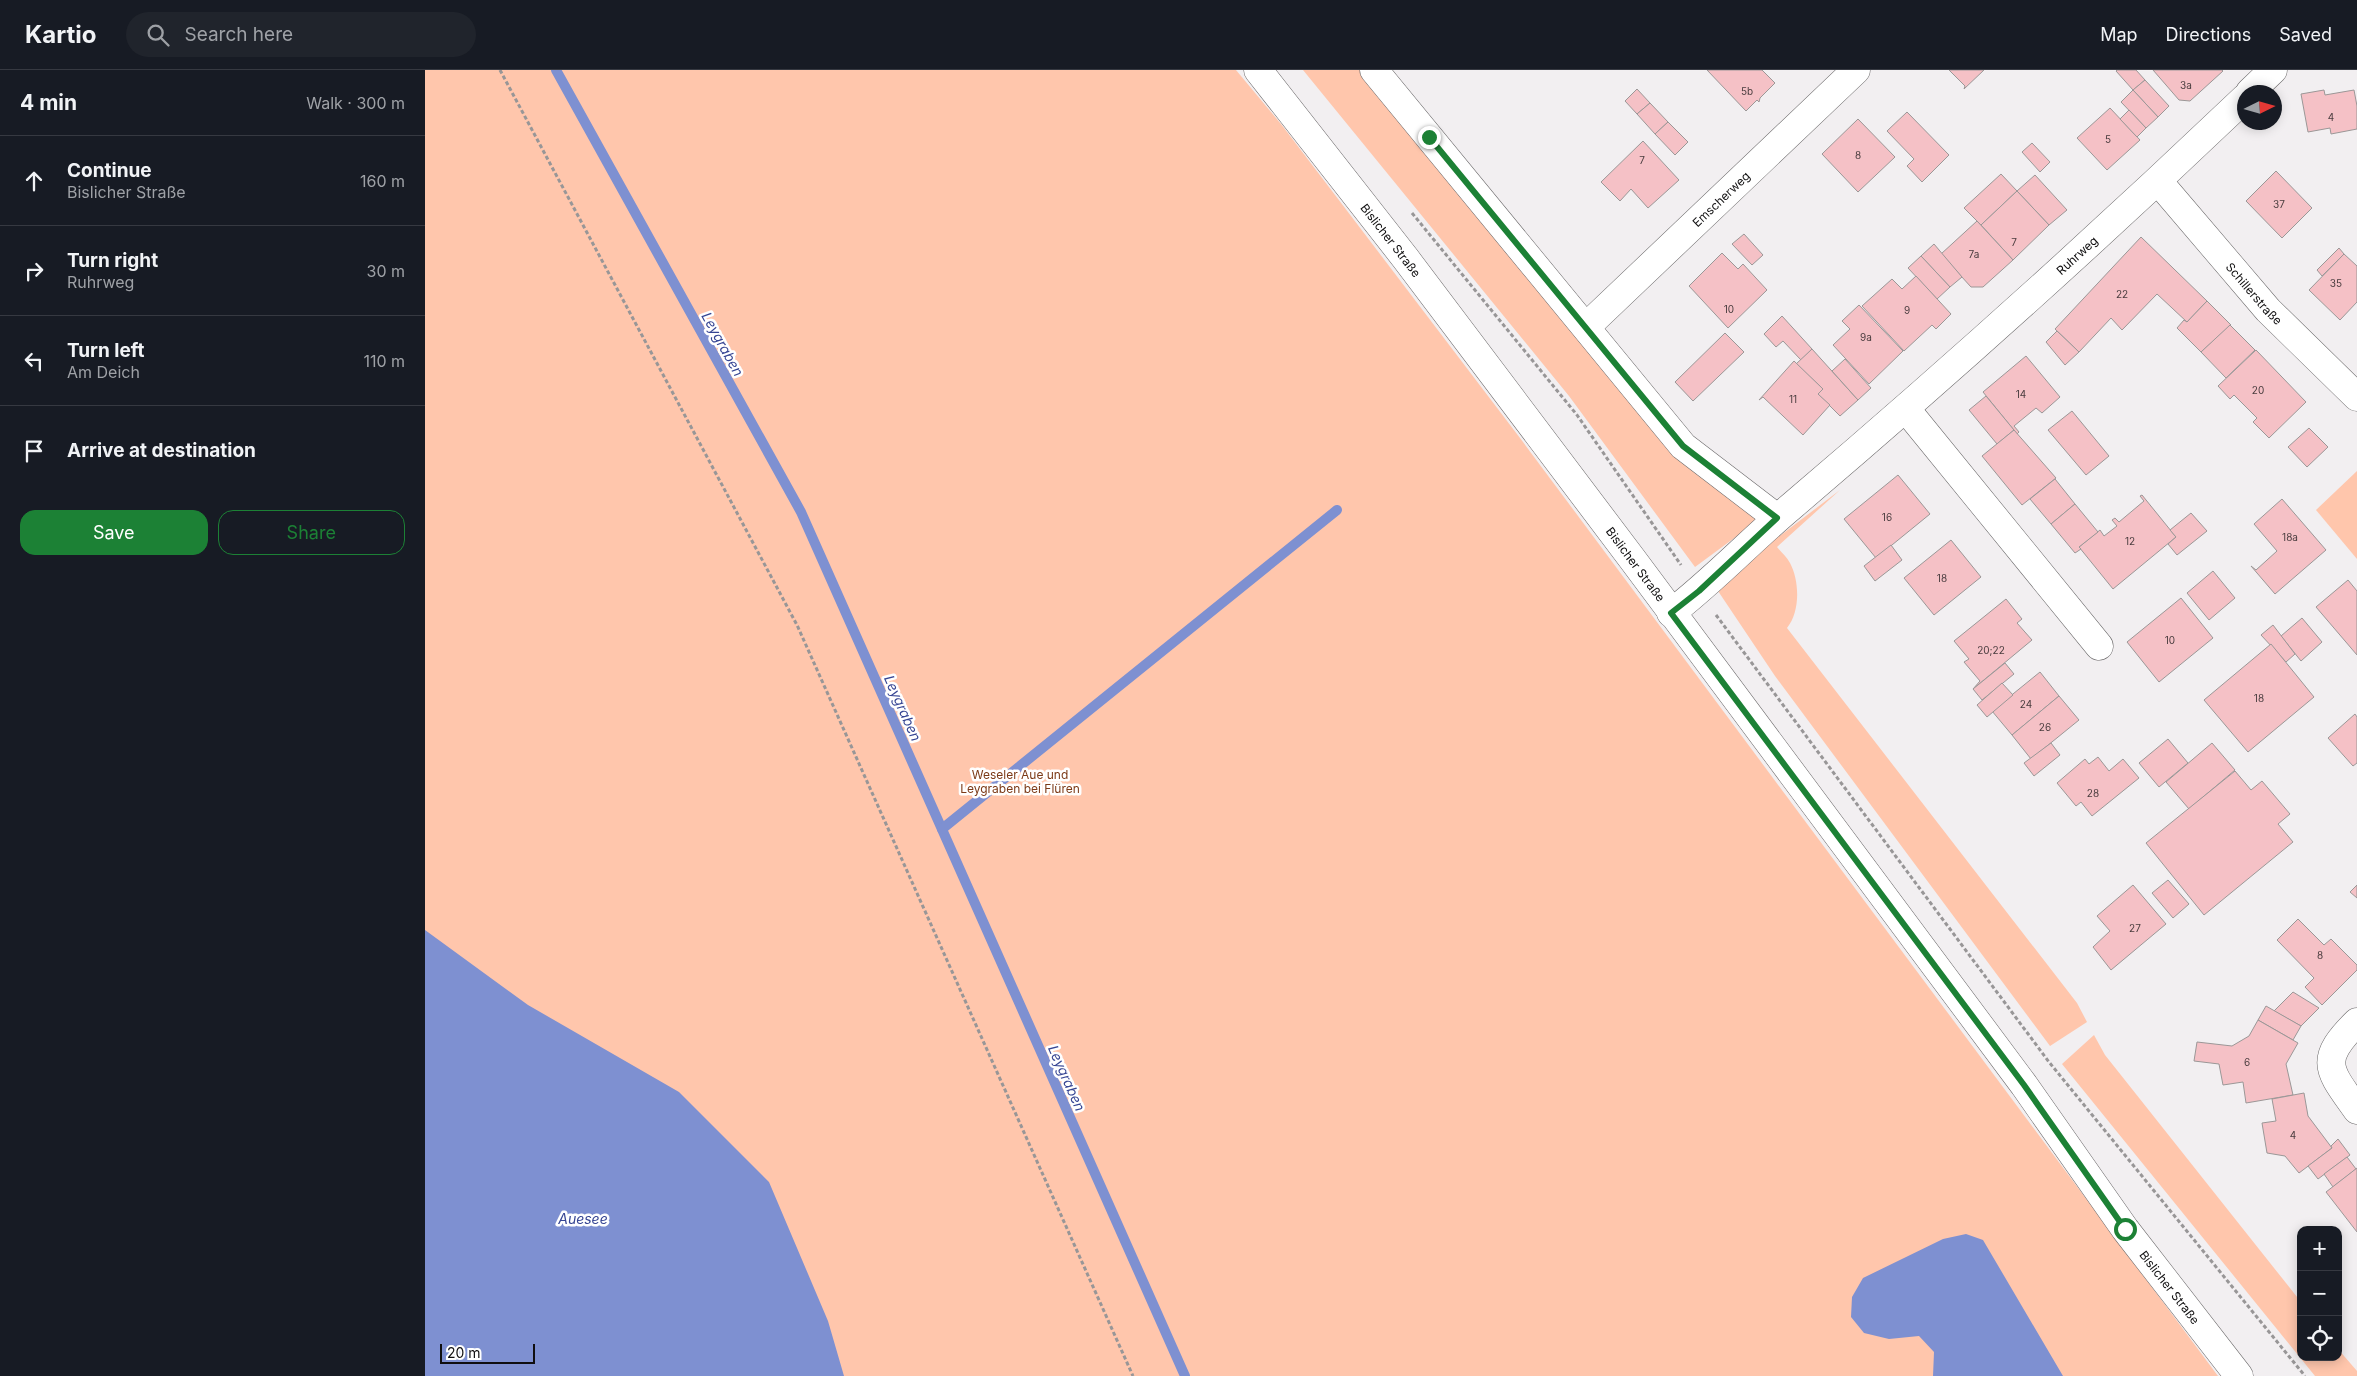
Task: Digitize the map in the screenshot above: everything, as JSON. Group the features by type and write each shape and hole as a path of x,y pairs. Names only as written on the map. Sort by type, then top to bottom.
{"street":[{"name":"Bislicher Straße","path":"1259,70 1418,275 1633,560 2024,1085 2125,1229 2239,1376"},
{"path":"1374,70 1683,446 1777,518"},
{"name":"Emscherweg","path":"1586,327 1856,70"},
{"path":"2257,85 2273,70"},
{"name":"Ruhrweg","path":"1671,613 1699,591 1777,518 1906,409 2158,181 2237,106"},
{"name":"Schillerstraße","path":"2158,181 2268,310 2357,397"},
{"path":"1906,409 2099,646"},
{"path":"2357,1022 2332,1052 2332,1074 2357,1110"}],"path":[{"path":"500,70 797,625 1133,1376"},
{"path":"1407,208 1577,415 1699,591 2049,1062 2305,1376"}],"green space":[{"name":"Weseler Aue und Leygraben bei Flüren","path":"425,70 1236,70 1281,124 1520,438 2218,1376 425,1376"},
{"path":"1303,70 1363,70 1754,514 1756,522 1695,567 1569,396"},
{"path":"2357,471 2357,559 2316,510"},
{"path":"1840,490 1777,547 1790,563 1796,579 1796,605 1787,628 2077,1003 2087,1022 2050,1046 1775,676 1716,588 1773,537 1781,535"},
{"path":"2094,1035 2105,1055 2297,1297 2297,1354 2062,1064"},
{"path":"2342,1354 2357,1371 2357,1376 2315,1376 2303,1361 2342,1361"}],"water":[{"name":"Auesee","path":"425,930 528,1005 679,1092 769,1182 828,1321 844,1376 425,1376"},
{"path":"1966,1234 1983,1240 2063,1376 1933,1376 1934,1352 1919,1336 1889,1339 1864,1333 1851,1317 1852,1297 1863,1278 1943,1239"}],"building":[{"path":"1707,70 1762,70 1775,83 1760,98 1759,102 1757,100 1746,111"},
{"path":"1949,70 1984,70 1964,89 1965,86"},
{"path":"2117,70 2136,70 2145,80 2133,90"},
{"path":"2153,70 2223,71 2190,101 2179,100"},
{"path":"2145,80 2169,106 2158,117 2133,90"},
{"path":"1637,89 1650,103 1637,114 1625,101"},
{"path":"2133,90 2158,117 2146,128 2121,102"},
{"path":"2324,90 2325,95 2354,90 2357,106 2357,129 2331,134 2330,128 2308,132 2301,94"},
{"path":"1650,103 1668,122 1655,134 1637,114"},
{"path":"2110,108 2140,140 2107,170 2077,138"},
{"path":"2129,110 2146,128 2137,137 2120,119"},
{"path":"1907,112 1949,155 1922,182 1907,166 1914,159 1887,131"},
{"path":"1858,119 1895,157 1858,192 1822,154"},
{"path":"1668,122 1688,142 1675,155 1655,134"},
{"path":"1643,141 1679,180 1648,208 1631,189 1620,201 1601,182"},
{"path":"2032,143 2050,162 2040,172 2022,152"},
{"path":"2276,171 2312,208 2282,238 2246,201"},
{"path":"2001,174 2017,191 1981,225 1964,208"},
{"path":"2035,175 2067,210 2049,225 2017,191"},
{"path":"2017,191 2049,225 2013,260 1981,225"},
{"path":"1977,221 2013,260 1983,287 1971,287 1941,254"},
{"path":"1744,234 1763,255 1752,265 1732,244"},
{"path":"2141,237 2207,301 2187,322 2157,294 2122,330 2111,318 2079,352 2055,329"},
{"path":"1934,244 1962,277 1950,287 1921,256"},
{"path":"2339,248 2344,254 2322,276 2317,270"},
{"path":"1722,253 1738,269 1743,264 1767,290 1728,328 1689,286"},
{"path":"2344,254 2357,266 2357,302 2340,320 2309,290"},
{"path":"1921,256 1950,287 1937,299 1908,268"},
{"path":"1916,276 1951,314 1936,329 1932,325 1904,351 1862,306 1892,279 1902,289"},
{"path":"2207,301 2231,325 2201,352 2177,328 2184,320 2187,322"},
{"path":"1859,305 1903,351 1869,384 1833,345 1850,329 1842,321"},
{"path":"1782,316 1812,349 1801,360 1783,341 1776,347 1764,334"},
{"path":"2230,325 2255,350 2226,378 2201,352"},
{"path":"2057,331 2079,352 2065,365 2046,342"},
{"path":"1725,333 1744,352 1693,401 1675,382"},
{"path":"1812,349 1858,400 1840,416 1818,394 1823,389 1796,364"},
{"path":"2256,350 2306,402 2269,438 2253,422 2257,418 2234,395 2230,399 2218,386"},
{"path":"2026,356 2060,397 2042,413 2036,408 2014,426 2019,432 2017,434 1983,392"},
{"path":"1845,359 1871,388 1858,400 1832,371"},
{"path":"1794,361 1823,389 1818,394 1830,405 1803,435 1763,397 1759,400"},
{"path":"1986,396 2014,430 1997,444 1969,410"},
{"path":"2072,411 2109,456 2086,475 2048,430"},
{"path":"2309,428 2328,447 2307,467 2288,447"},
{"path":"2014,430 2056,478 2022,505 1982,456"},
{"path":"1898,475 1930,514 1876,558 1844,519"},
{"path":"2055,479 2075,504 2051,524 2030,499"},
{"path":"2142,495 2176,537 2113,589 2079,547 2100,530 2104,536 2117,526 2112,520 2115,518 2119,522 2144,501 2140,496"},
{"path":"2282,499 2326,550 2275,594 2251,566 2256,570 2277,551 2254,524"},
{"path":"2075,504 2098,532 2079,547 2081,549 2075,553 2051,524"},
{"path":"2191,513 2207,531 2177,555 2168,544 2176,537 2170,530"},
{"path":"1951,540 1981,577 1934,615 1904,578"},
{"path":"1891,545 1902,560 1875,581 1864,566"},
{"path":"2213,571 2235,598 2209,620 2187,593"},
{"path":"2348,580 2357,591 2357,655 2316,607"},
{"path":"2181,598 2213,638 2159,682 2127,642"},
{"path":"2006,599 2022,619 2017,623 2032,640 1973,689 1980,681 1964,662 1969,659 1954,641"},
{"path":"2302,618 2322,642 2301,661 2281,636"},
{"path":"2273,625 2295,654 2286,662 2261,635"},
{"path":"2271,644 2314,697 2248,752 2204,700"},
{"path":"2005,663 2014,674 1982,700 1973,689"},
{"path":"2040,672 2059,696 2012,735 1992,711"},
{"path":"2002,683 2013,695 1987,717 1977,705"},
{"path":"2059,696 2079,720 2031,759 2012,735"},
{"path":"2355,714 2357,717 2357,763 2353,766 2328,738"},
{"path":"2168,739 2188,763 2159,787 2139,763"},
{"path":"2051,743 2060,755 2034,776 2024,763"},
{"path":"2212,743 2235,770 2189,809 2166,782"},
{"path":"2098,757 2109,771 2123,759 2139,778 2092,816 2081,802 2076,806 2057,783 2085,759 2089,764"},
{"path":"2235,771 2251,790 2262,781 2290,814 2278,824 2293,842 2204,915 2146,843"},
{"path":"2168,880 2189,904 2173,918 2152,893"},
{"path":"2133,885 2166,924 2111,970 2093,947 2110,931 2097,916"},
{"path":"2357,885 2357,898 2350,892"},
{"path":"2298,919 2324,945 2331,939 2357,965 2357,970 2322,1005 2305,987 2314,978 2277,940"},
{"path":"2293,992 2319,1008 2301,1026 2274,1011"},
{"path":"2266,1006 2301,1026 2293,1040 2258,1020"},
{"path":"2258,1020 2298,1043 2286,1064 2293,1095 2246,1103 2243,1082 2223,1085 2219,1064 2194,1061 2197,1042 2232,1046 2249,1036"},
{"path":"2304,1093 2308,1116 2332,1148 2299,1173 2285,1156 2267,1153 2262,1123 2276,1121 2272,1099"},
{"path":"2338,1139 2350,1155 2318,1179 2308,1166 2332,1148 2331,1146"},
{"path":"2347,1157 2356,1169 2333,1187 2324,1174"},
{"path":"2357,1168 2357,1232 2326,1192"}],"waterway":[{"name":"Leygraben","path":"556,70 801,512 1185,1376"},
{"path":"942,829 1337,510"}],"route":[{"path":"1429,137 1683,446 1777,518 1699,591 1671,613 2024,1085 2125,1229"}]}
